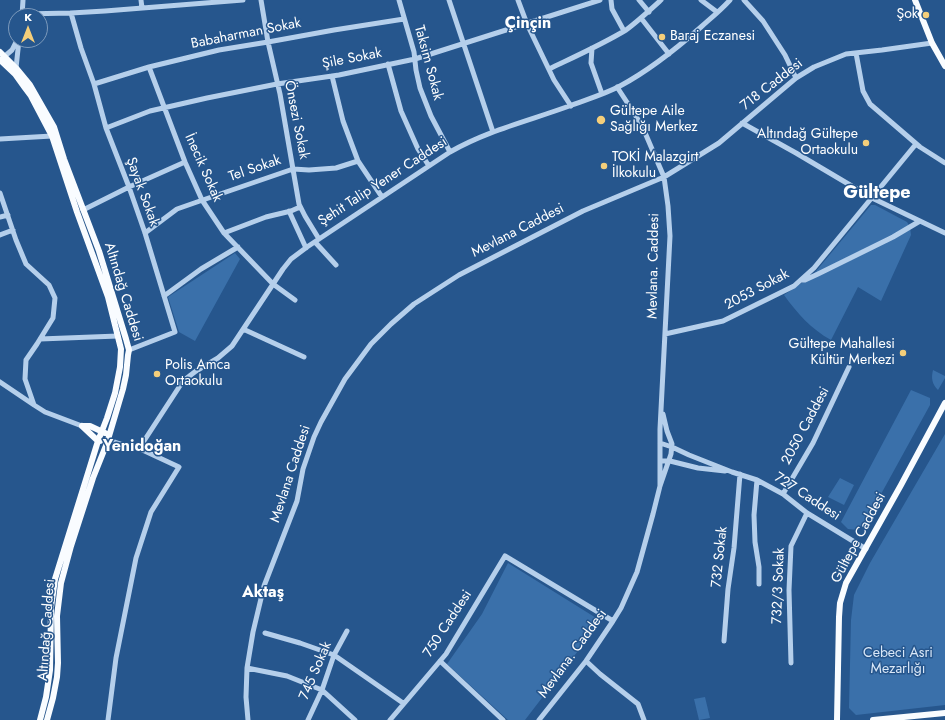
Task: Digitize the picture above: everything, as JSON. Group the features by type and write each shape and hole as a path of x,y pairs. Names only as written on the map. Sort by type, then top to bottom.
{"main road":[{"path":"915,0 932,43 945,66"},
{"name":"Altındağ Caddesi","path":"1,57 16,68 34,90 57,134 64,159 99,251 129,350 123,388 108,440 93,478 62,578 57,616 57,677 47,720"},
{"name":"Altındağ Caddesi","path":"1,57 31,96 52,136 77,212 108,297 121,349 118,381 112,404 98,441 57,570 50,619 50,670 46,698 40,720"},
{"name":"Gültepe Caddesi","path":"837,720 839,617 840,602 846,583 945,403"},
{"path":"82,426 90,426 102,432 108,440"},
{"path":"82,426 98,441 108,440"},
{"path":"873,720 945,712"}],"street":[{"path":"141,0 142,8"},
{"path":"48,14 243,0"},
{"name":"Önsezi Sokak","path":"261,0 268,42 280,94 300,207 317,240 336,265"},
{"name":"Taksim Sokak","path":"399,0 413,47 420,88 435,124 450,152"},
{"path":"449,0 493,132"},
{"path":"518,0 527,24 554,80 571,106"},
{"name":"Şile Sokak","path":"106,128 150,111 277,84 332,76 415,59 600,0"},
{"path":"611,0 612,9 624,31"},
{"path":"639,0 649,12"},
{"path":"549,69 624,31 649,12 661,0"},
{"path":"701,0 718,12"},
{"name":"Şehit Talip Yener Caddesi","path":"136,447 142,444 183,381 216,360 232,346 272,284 287,264 306,248 450,152 468,142 602,94 653,67 730,0"},
{"path":"744,0 763,21 785,54 796,78"},
{"name":"Şayak Sokak","path":"71,13 81,48 94,84 106,128 145,233 175,332 129,350"},
{"path":"641,18 669,54"},
{"name":"Babaharman Sokak","path":"94,84 149,67 219,50 404,19"},
{"name":"718 Caddesi","path":"664,177 719,143 796,78 814,67 846,54 932,43"},
{"path":"1,57 13,48"},
{"path":"16,68 17,48"},
{"path":"592,48 591,63 602,94"},
{"path":"856,53 863,91 870,104 916,144 945,163"},
{"path":"388,64 401,111 418,149 429,166"},
{"name":"İnecik Sokak","path":"149,67 185,162 202,200 224,233 272,284 295,300"},
{"path":"332,76 343,121 358,162 382,197"},
{"name":"Mevlana. Caddesi","path":"617,87 643,128 664,177 668,206 670,236 660,443 660,486"},
{"path":"742,124 796,153 872,198 945,234"},
{"path":"0,139 52,136"},
{"name":"2053 Sokak","path":"665,334 723,321 794,286 814,268 916,144"},
{"path":"84,210 129,187 185,162"},
{"name":"Tel Sokak","path":"145,233 177,209 293,169 309,170 336,168 358,162"},
{"name":"Mevlana Caddesi","path":"248,720 246,698 247,668 250,647 265,582 297,501 303,469 320,422 345,379 371,344 414,304 459,275 589,209 664,177"},
{"path":"0,193 26,264 49,285 55,298 53,318 26,360 25,379 34,406"},
{"path":"224,233 266,217 300,207"},
{"path":"289,211 306,248"},
{"path":"0,217 8,215"},
{"path":"800,280 805,280 893,237 920,221"},
{"path":"0,235 13,230"},
{"path":"164,296 201,269 238,247"},
{"path":"242,329 304,357"},
{"path":"40,339 118,336"},
{"name":"2050 Caddesi","path":"783,494 813,443 849,367"},
{"path":"0,382 45,412 82,426"},
{"name":"Mevlana. Caddesi","path":"539,720 586,661 613,621 621,608 636,572 660,486 670,461 672,447 662,409"},
{"path":"108,440 136,447 179,467 151,512 136,558 116,658 108,720"},
{"name":"727 Caddesi","path":"660,443 732,472"},
{"name":"727 Caddesi","path":"660,460 698,468 732,472 758,480 783,494 807,513 866,549"},
{"name":"732 Sokak","path":"724,642 740,474"},
{"path":"758,480 754,515 755,542 759,567 759,584"},
{"name":"732/3 Sokak","path":"791,663 791,546 807,513"},
{"name":"750 Caddesi","path":"390,720 446,654 505,556 613,621"},
{"name":"745 Sokak","path":"308,720 322,690 334,655 347,631"},
{"path":"265,633 334,655 403,703"},
{"path":"440,661 504,720"},
{"path":"586,661 638,704 644,720"},
{"path":"247,668 287,676 322,690 355,720"}],"green space":[{"path":"871,205 875,205 907,222 910,227 911,235 881,301 858,287 831,340 817,331 805,320 784,295 812,276"},
{"path":"235,253 240,259 195,341 179,332 168,297"},
{"path":"933,370 945,376 938,390 932,381"},
{"path":"911,390 930,398 930,405 864,525 858,530 848,529 841,522"},
{"name":"Cebeci Asri Mezarlığı","path":"945,434 945,705 856,715 849,708 851,620 854,595 870,563"},
{"path":"840,478 854,485 844,505 828,497"},
{"path":"508,563 601,621 525,720 508,720 447,664 482,614"},
{"path":"705,697 710,718 699,720 694,699"}],"place":[{"name":"Şok","path":"926,15"},
{"name":"Baraj Eczanesi","path":"662,37"},
{"name":"Gültepe Aile Sağlığı Merkez","path":"601,120"},
{"name":"Altındağ Gültepe Ortaokulu","path":"866,143"},
{"name":"TOKİ Malazgirt İlkokulu","path":"604,166"},
{"name":"Gültepe Mahallesi Kültür Merkezi","path":"903,353"},
{"name":"Polis Amca Ortaokulu","path":"157,374"}],"district":[{"name":"Çinçin","path":"528,24"},
{"name":"Gültepe","path":"877,194"},
{"name":"Yenidoğan","path":"142,447"},
{"name":"Aktaş","path":"263,593"}]}
